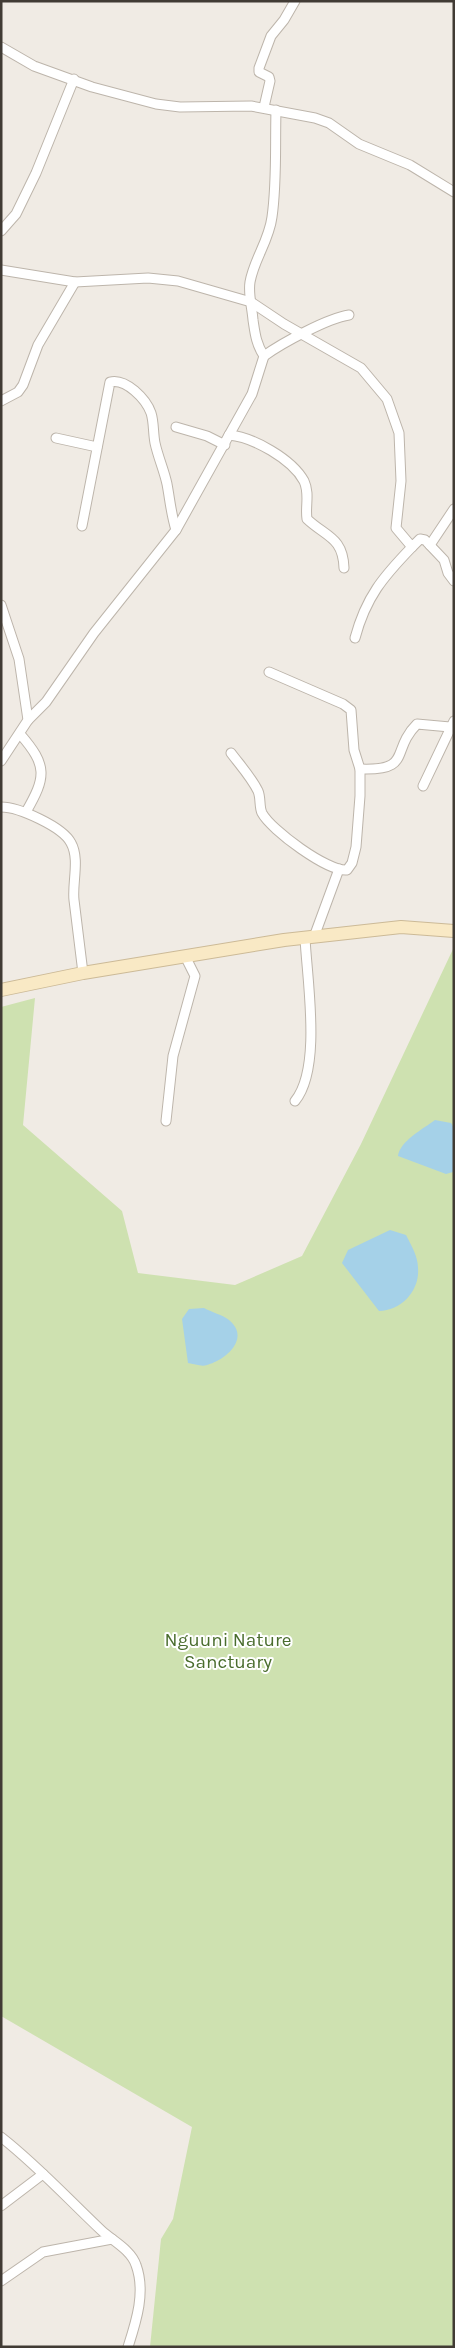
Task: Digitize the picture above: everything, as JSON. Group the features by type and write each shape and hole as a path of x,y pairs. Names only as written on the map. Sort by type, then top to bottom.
{"main road":[{"path":"1,990 83,973 309,938 401,927 454,931"}],"street":[{"path":"264,107 270,81 269,76 259,72 259,68 271,36 284,20 294,1"},
{"path":"1,58 5,49 34,66 92,87 168,106 264,107 329,122 354,141 410,164 454,192"},
{"path":"1,231 16,214 36,173 74,79"},
{"path":"264,356 255,338 249,294 253,273 266,245 272,223 275,198 276,110"},
{"path":"1,270 75,282 148,278 178,281 251,302 361,368 387,399 399,433 401,481 396,528 412,547"},
{"path":"1,401 18,392 23,385 38,345 75,282"},
{"path":"1,761 28,720 46,702 94,633 176,530 252,394 264,356 281,344 339,316 349,315"},
{"path":"82,526 91,487 96,446 110,382 116,381 126,385 150,410 155,443 167,485 170,513 176,530"},
{"path":"176,427 207,436 224,445"},
{"path":"229,435 242,436 258,442 299,474 308,494 307,519 331,536 342,552 344,568"},
{"path":"56,438 96,446"},
{"path":"430,545 454,510"},
{"path":"355,638 368,600 384,578 420,539 430,545 444,560 448,573 454,581"},
{"path":"1,605 19,660 28,720"},
{"path":"231,753 258,792 261,812 267,820 299,848 339,869 347,870 350,867 356,847 360,769 354,750 351,710 347,706 269,672"},
{"path":"360,769 380,770 391,766 417,724 452,724 423,786"},
{"path":"20,734 33,748 42,776 26,812"},
{"path":"1,807 26,812 64,834 72,845 74,854 74,899 83,973"},
{"path":"295,1101 306,1081 310,1062 309,938 339,869"},
{"path":"166,1121 173,1056 195,976 185,956"},
{"path":"1,2137 132,2256 137,2266 139,2279 138,2315 128,2347"},
{"path":"1,2206 43,2174"},
{"path":"1,2281 43,2252 112,2238"}],"green space":[{"name":"Nguuni Nature Sanctuary","path":"454,947 454,2347 150,2347 161,2239 173,2219 192,2127 1,2016 1,1007 35,998 23,1125 122,1211 138,1273 235,1285 302,1256 361,1144"}],"water":[{"path":"435,1120 451,1123 454,1128 454,1169 453,1172 446,1174 398,1156 407,1140"},
{"path":"390,1230 406,1235 417,1259 418,1276 408,1298 395,1308 379,1311 342,1263 348,1250"},
{"path":"204,1308 229,1320 238,1334 237,1341 228,1353 222,1358 203,1366 188,1363 182,1319 189,1309"}]}
